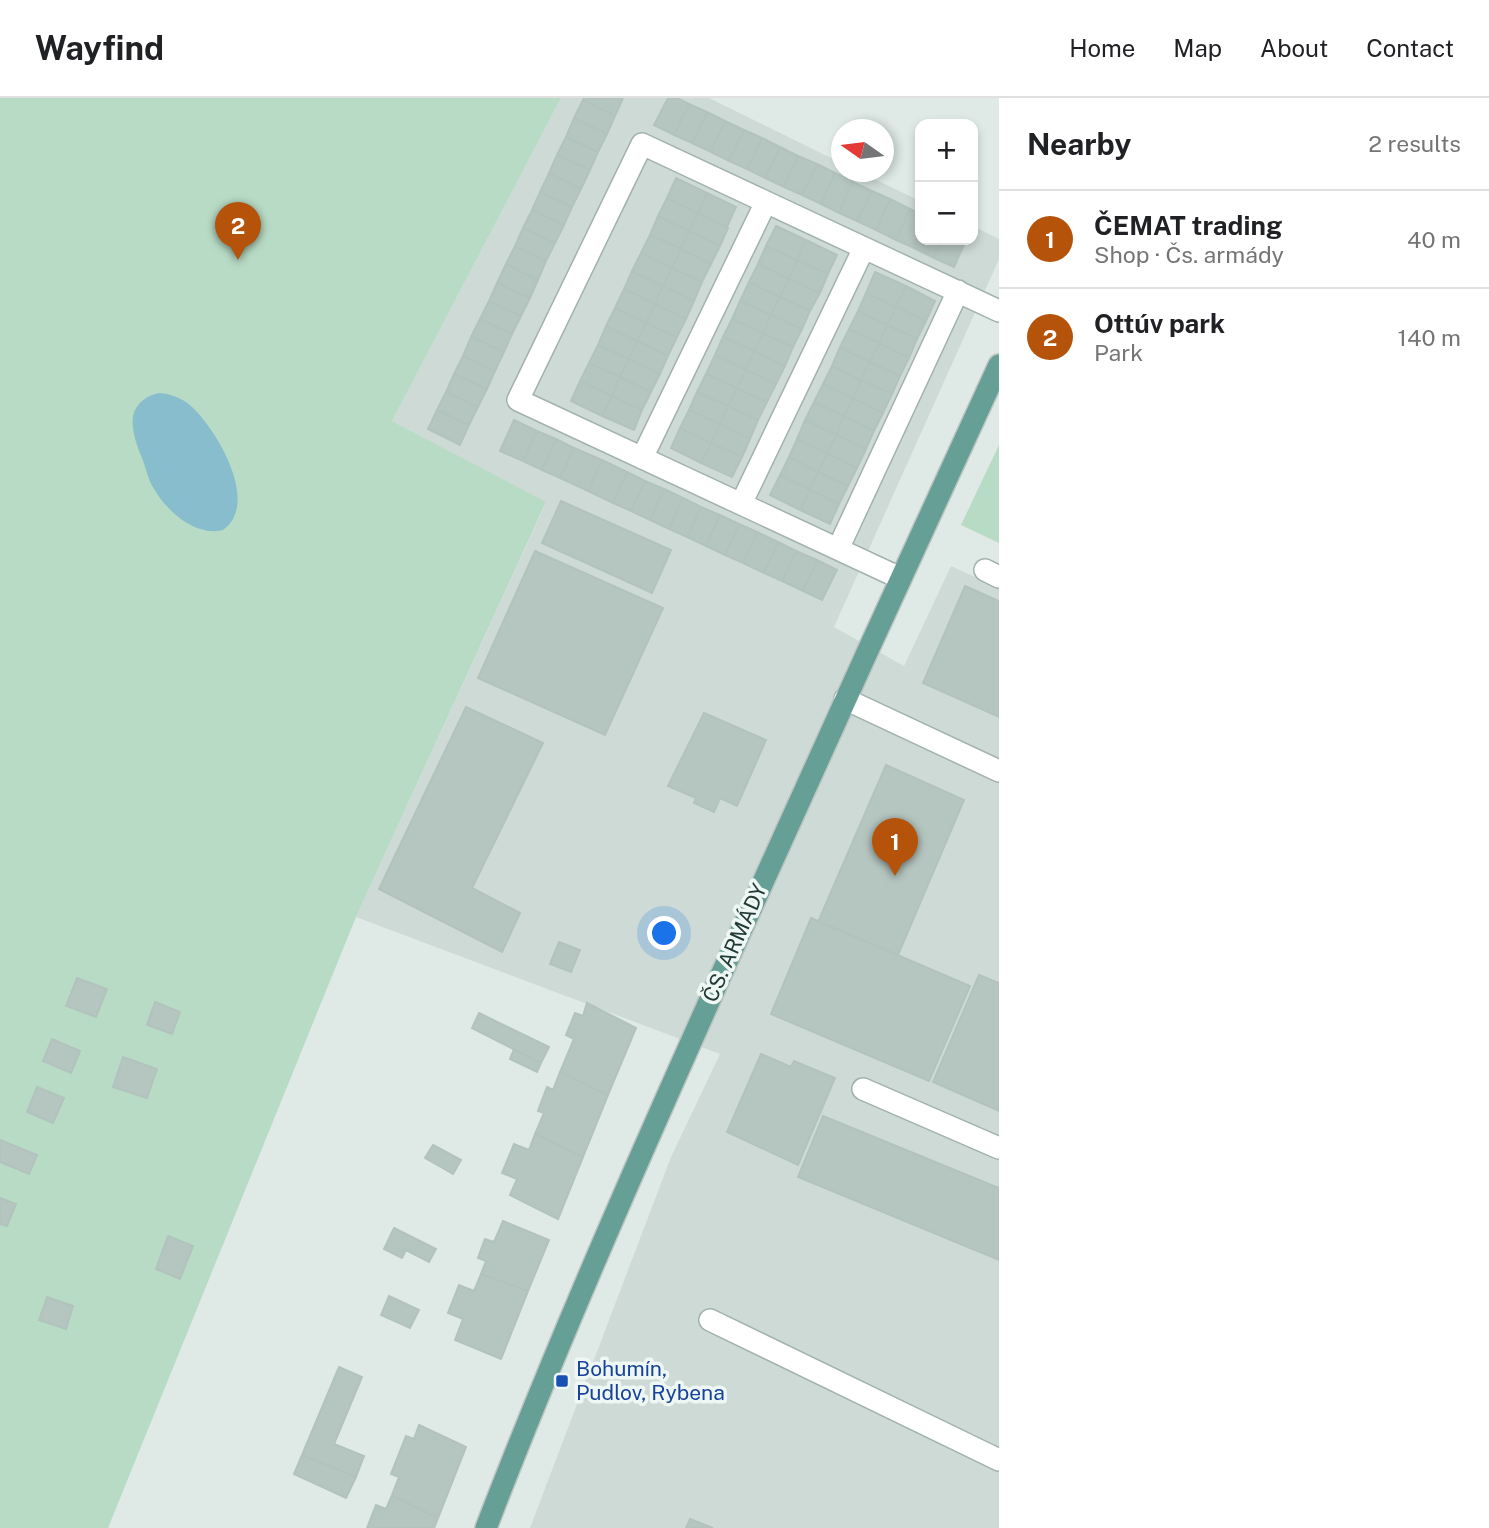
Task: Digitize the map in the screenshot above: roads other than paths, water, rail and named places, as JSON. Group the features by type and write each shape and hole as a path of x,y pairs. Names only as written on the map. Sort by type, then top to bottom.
{"main road":[{"name":"ČS. ARMÁDY","path":"486,1528 638,1161 845,699 999,365"}],"lane":[{"path":"900,578 517,400 642,144 999,311"},
{"path":"642,458 766,202"},
{"path":"741,504 864,248"},
{"path":"838,549 958,291"},
{"path":"845,699 999,771"},
{"path":"863,1089 999,1148"},
{"path":"710,1320 999,1460"}],"water":[{"path":"160,393 176,397 190,405 222,448 236,485 238,502 234,518 223,530 202,530 192,526 166,506 150,482 135,438 133,416 143,400"}],"place":[{"name":"Ottúv park","path":"238,260"},
{"name":"ČEMAT trading","path":"895,876"},
{"name":"Bohumín, Pudlov, Rybena","path":"562,1381"}]}
